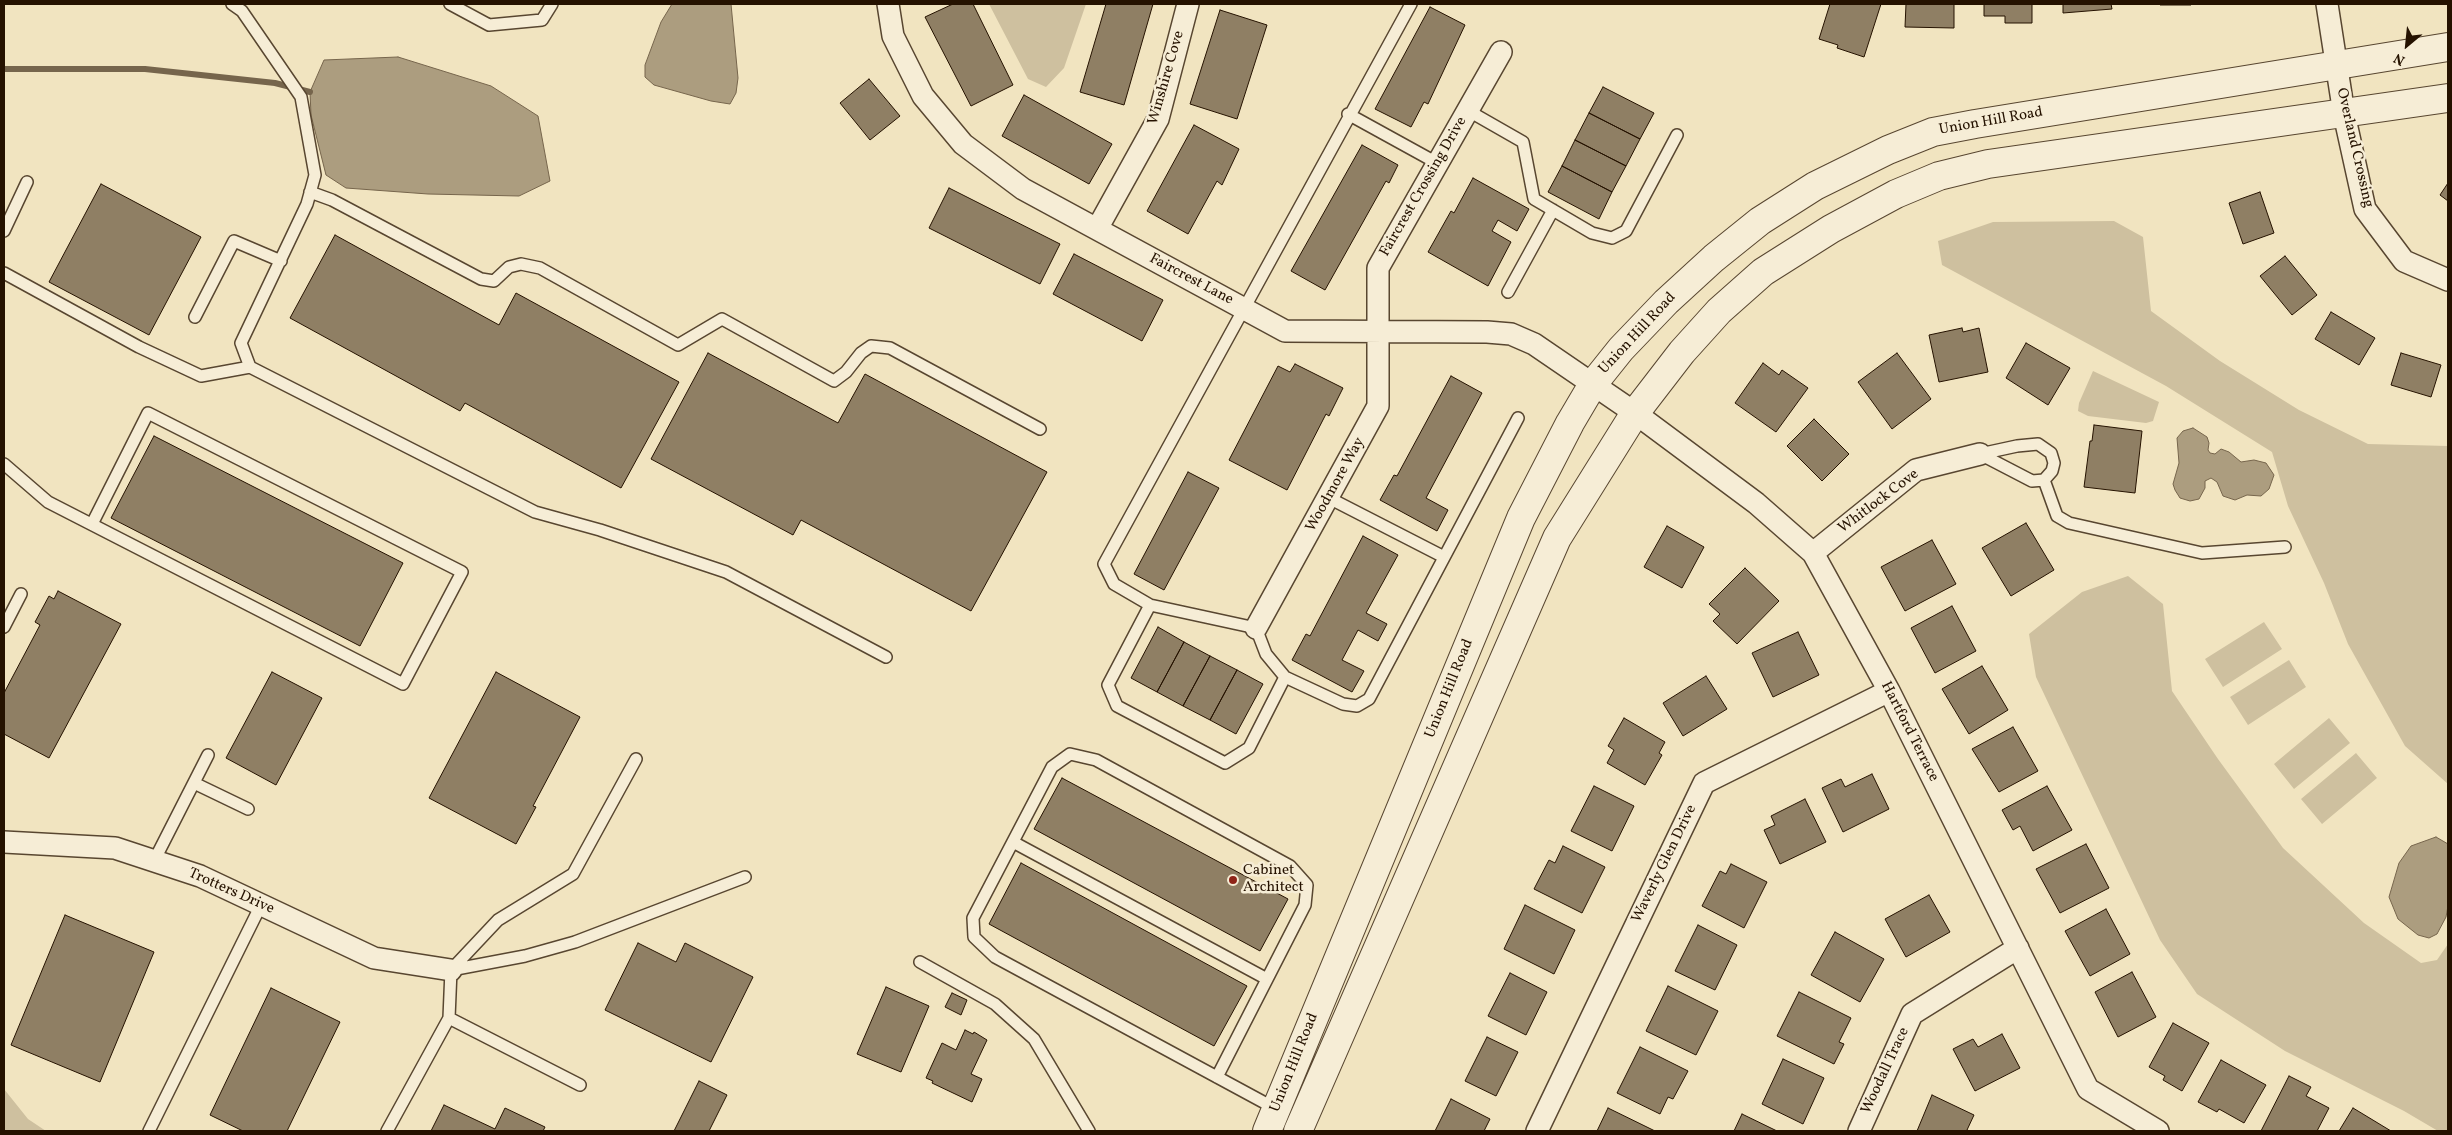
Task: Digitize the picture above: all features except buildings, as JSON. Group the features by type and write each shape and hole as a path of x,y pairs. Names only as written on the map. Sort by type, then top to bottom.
{"street":[{"name":"Faircrest Lane","path":"888,4 893,36 923,96 963,144 1023,189 1244,309 1285,331 1452,331 1511,334 1534,344 1593,384"},
{"name":"Winshire Cove","path":"1096,229 1158,119 1188,4"},
{"name":"Overland Crossing","path":"2327,4 2344,114 2365,209 2404,260 2448,280"},
{"name":"Union Hill Road","path":"1287,1121 1520,518 1561,438 1593,384 1621,349 1666,302 1714,258 1760,221 1815,186 1888,150 1933,132 2448,48"},
{"name":"Faircrest Crossing Drive","path":"1380,331 1378,268 1500,52"},
{"name":"Union Hill Road","path":"1287,1121 1557,538 1635,414 1682,352 1719,311 1763,272 1831,229 1896,194 1939,176 1988,164 2448,98"},
{"name":"Woodmore Way","path":"1256,628 1330,498 1378,406 1380,331"},
{"name":"Hartford Terrace","path":"1593,384 1756,503 1813,553 1889,690 2088,1089 2158,1131"},
{"name":"Whitlock Cove","path":"1813,553 1916,470 1980,454"},
{"name":"Waverly Glen Drive","path":"1537,1131 1704,783 1889,690"},
{"name":"Trotters Drive","path":"4,842 115,848 200,876 374,958 451,970"},
{"name":"Woodall Trace","path":"1859,1131 1912,1014 2018,948"}],"lane":[{"path":"232,4 242,11 301,97 315,175 307,204 242,343 250,367"},
{"path":"450,4 489,25 542,20 552,4"},
{"path":"1411,4 1348,114 1244,309 1104,564 1114,584 1150,605 1256,628 1266,654 1286,677 1343,704 1357,706 1369,699 1518,418"},
{"path":"1467,110 1524,142 1534,199 1592,233 1612,238 1626,231 1677,135"},
{"path":"1348,114 1437,164"},
{"path":"4,231 26,182"},
{"path":"310,192 332,200 481,280 494,281 509,267 521,264 540,268 678,345 722,319 834,381 846,372 861,353 871,346 890,348 1040,429"},
{"path":"1508,292 1553,210"},
{"path":"195,318 234,241 281,261"},
{"path":"4,273 139,347 201,376 250,367 535,512 600,530 726,572 886,657"},
{"path":"4,464 48,502 404,684 462,572 148,413 92,524"},
{"path":"2038,444 2051,453 2054,463 2052,471 2044,480 2032,481 1980,454 2017,446 2038,444"},
{"path":"2044,480 2056,516 2069,523 2202,553 2285,547"},
{"path":"1330,498 1444,557"},
{"path":"4,627 21,594"},
{"path":"1150,605 1108,686 1117,706 1225,763 1249,748 1286,677"},
{"path":"1217,1077 1304,905 1306,885 1290,866 1104,765 1070,754 1052,766 973,918 974,937 995,957 1217,1077 1287,1121"},
{"path":"154,861 208,755"},
{"path":"387,1131 449,1018 451,970 498,920 572,874 636,759"},
{"path":"194,783 248,809"},
{"path":"1013,842 1267,979"},
{"path":"451,970 525,956 575,942 745,877"},
{"path":"149,1131 261,905"},
{"path":"920,962 995,1004 1034,1039 1089,1131"},
{"path":"449,1018 580,1085"}],"shaded area":[{"path":"672,4 731,4 738,78 736,93 730,104 711,101 654,85 645,77 645,65 661,22"},
{"path":"989,4 1086,4 1064,68 1046,87 1028,79"},
{"path":"398,57 491,86 538,116 550,181 519,196 428,194 346,188 326,175 311,115 310,92 324,60"},
{"path":"2114,221 2143,237 2151,311 2220,361 2299,410 2368,444 2448,446 2448,784 2405,746 2348,644 2324,583 2288,506 2272,452 2166,386 1942,265 1938,241 1993,222"},
{"path":"2093,371 2159,402 2153,421 2146,423 2088,416 2078,411 2079,403"},
{"path":"2193,428 2207,437 2210,453 2215,454 2221,449 2229,452 2241,462 2254,460 2266,463 2274,475 2269,489 2261,496 2247,495 2235,500 2223,496 2217,482 2211,478 2205,481 2205,488 2199,499 2190,501 2180,498 2173,484 2179,463 2177,438 2183,431"},
{"path":"2128,576 2163,604 2172,691 2218,759 2283,848 2364,923 2421,963 2437,960 2448,944 2448,1131 2438,1131 2404,1111 2285,1051 2197,994 2160,940 2036,677 2029,634 2082,592"},
{"path":"2264,622 2282,649 2223,687 2205,659"},
{"path":"2289,660 2306,687 2248,725 2230,697"},
{"path":"2329,718 2350,743 2294,789 2274,764"},
{"path":"2356,753 2377,778 2322,824 2301,799"},
{"path":"2436,837 2448,844 2448,906 2446,917 2437,934 2429,938 2418,935 2398,919 2389,897 2399,863 2411,846"},
{"path":"4,1089 28,1119 46,1131 4,1131"}],"waterway":[{"path":"4,69 145,69 275,83 310,92"}],"place":[{"name":"Cabinet Architect","path":"1233,880"}]}
